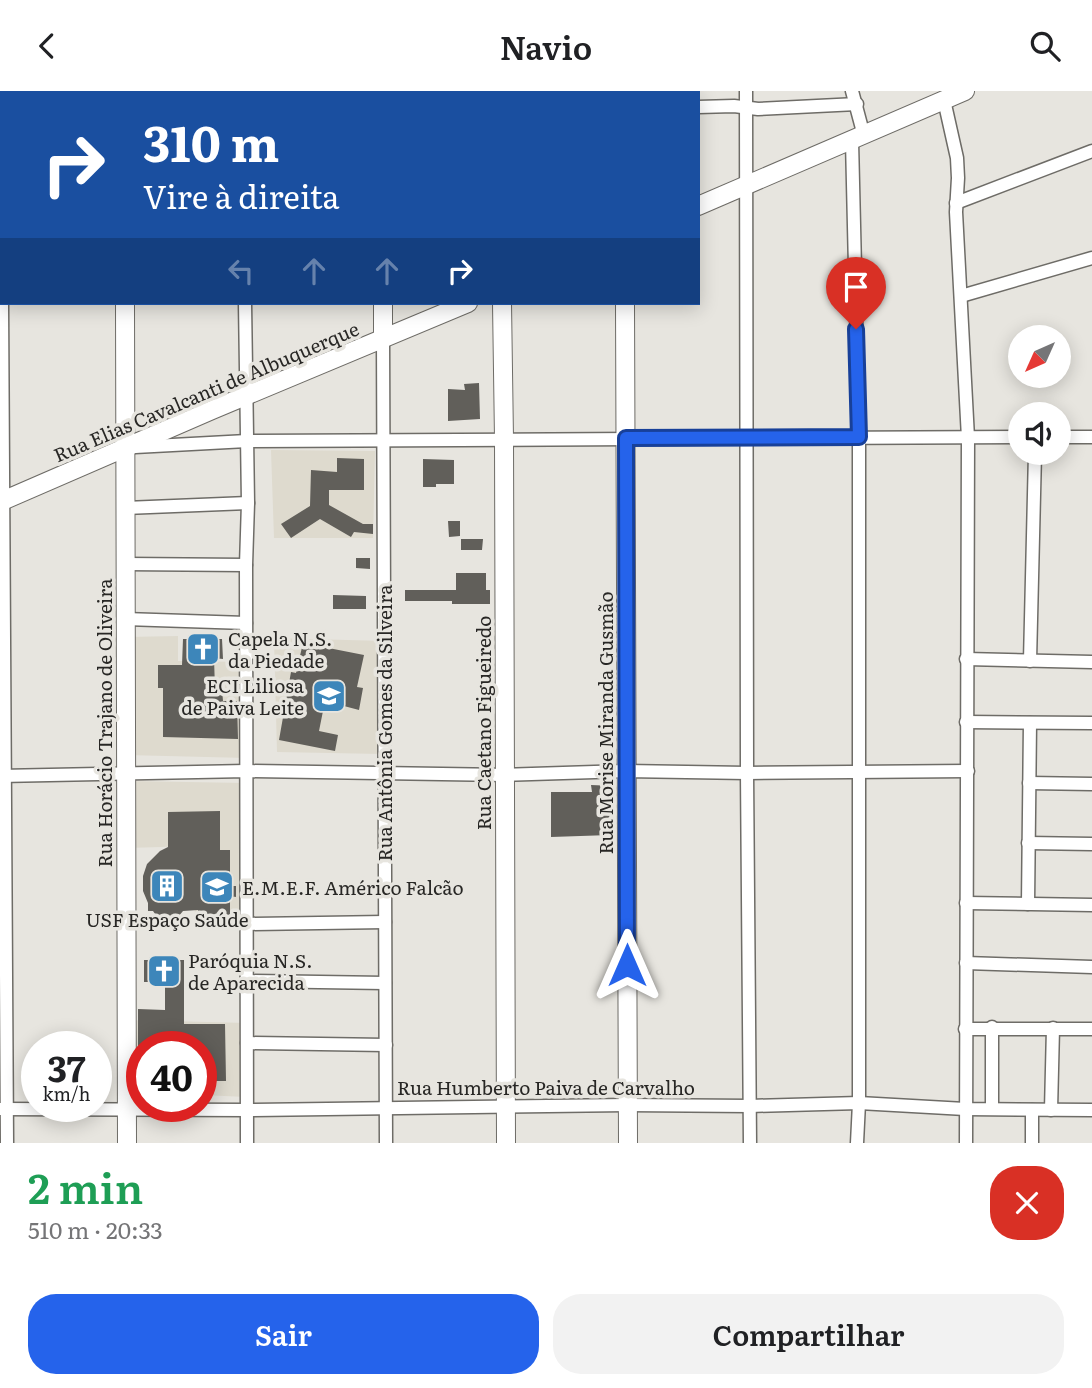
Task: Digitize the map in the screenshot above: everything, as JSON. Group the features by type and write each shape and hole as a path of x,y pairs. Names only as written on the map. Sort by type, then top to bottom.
{"street":[{"path":"746,91 750,1143"},
{"path":"700,205 965,91"},
{"path":"700,107 758,109 854,97 858,138 859,437 857,1143"},
{"path":"944,100 957,158 956,203 968,438 966,1143"},
{"path":"956,203 1092,151"},
{"path":"961,296 1092,258"},
{"path":"2,305 3,1110 7,1143"},
{"name":"Rua Horácio Trajano de Oliveira","path":"125,305 127,1031"},
{"path":"245,305 248,503 247,1143"},
{"name":"Rua Antônia Gomes da Silveira","path":"383,305 386,1143"},
{"name":"Rua Elias Cavalcanti de Albuquerque","path":"1,501 463,305"},
{"name":"Rua Caetano Figueiredo","path":"502,305 505,439 506,1143"},
{"name":"Rua Morise Miranda Gusmão","path":"625,305 628,1143"},
{"path":"125,447 247,441 1008,437"},
{"path":"1071,437 1092,437"},
{"path":"1030,661 1035,465"},
{"path":"125,508 248,503"},
{"path":"125,565 246,565"},
{"path":"125,619 246,623"},
{"path":"966,659 1092,661"},
{"path":"967,722 1092,723"},
{"path":"1028,904 1030,723"},
{"path":"2,776 246,771 504,775 626,771 968,771"},
{"path":"1029,783 1092,784"},
{"path":"1028,843 1092,844"},
{"path":"966,903 1092,905"},
{"path":"246,923 385,922"},
{"path":"966,964 1092,967"},
{"path":"246,981 385,983"},
{"path":"992,1027 992,1108"},
{"path":"1051,1109 1053,1028"},
{"path":"965,1029 1092,1029"},
{"path":"247,1043 386,1045"},
{"name":"Rua Humberto Paiva de Carvalho","path":"217,1110 859,1103 965,1109 1092,1109"},
{"name":"Rua Humberto Paiva de Carvalho","path":"3,1110 126,1108"},
{"path":"1031,1110 1032,1143"},
{"name":"Rua Horácio Trajano de Oliveira","path":"127,1122 127,1143"}],"shaded area":[{"path":"271,450 375,451 373,538 274,538"},
{"path":"178,636 178,661 247,662 247,758 126,755 127,637"},
{"name":"ECI Liliosa de Paiva Leite","path":"274,638 384,641 382,754 277,752"},
{"path":"127,781 246,783 246,929 195,929 194,846 127,848"},
{"path":"127,1020 247,1023 247,1097 217,1096 217,1031 128,1031"}],"building":[{"path":"479,383 480,419 448,421 448,389 465,390 464,384"},
{"path":"337,458 364,459 364,490 329,490 329,505 363,524 373,524 373,534 354,532 351,537 320,519 291,538 281,524 310,506 311,470 337,472"},
{"path":"423,459 454,460 454,484 423,487"},
{"path":"448,521 460,521 460,536 449,537"},
{"path":"461,539 483,539 482,550 461,550"},
{"path":"356,558 370,558 370,569 356,568"},
{"path":"456,573 486,573 486,590 490,590 490,604 405,601 405,590 456,590"},
{"path":"333,595 366,596 366,609 333,609"},
{"path":"183,639 222,639 223,659 214,658 215,689 222,689 223,701 237,701 238,739 163,737 163,688 158,688 158,665 182,665"},
{"path":"303,643 364,655 357,687 363,688 359,710 325,701 319,731 338,735 335,751 279,740 291,672 296,673"},
{"path":"591,785 615,786 615,795 610,796 610,835 551,837 551,792 592,792"},
{"path":"220,811 220,850 230,850 230,886 236,886 236,897 230,896 230,924 198,924 198,910 183,911 172,920 158,918 153,911 148,911 143,891 143,876 147,864 168,847 168,812"},
{"path":"144,960 184,960 184,1024 225,1024 226,1081 217,1081 217,1031 138,1031 138,1009 165,1010 165,982 144,982"}],"place":[{"name":"Capela N.S. da Piedade","path":"203,649"},
{"name":"ECI Liliosa de Paiva Leite","path":"329,696"},
{"name":"USF Espaço Saúde","path":"167,886"},
{"name":"E.M.E.F. Américo Falcão","path":"217,887"},
{"name":"Paróquia N.S. de Aparecida","path":"164,971"}],"route":[{"path":"627,965 626,438 859,437 856,329"}]}
